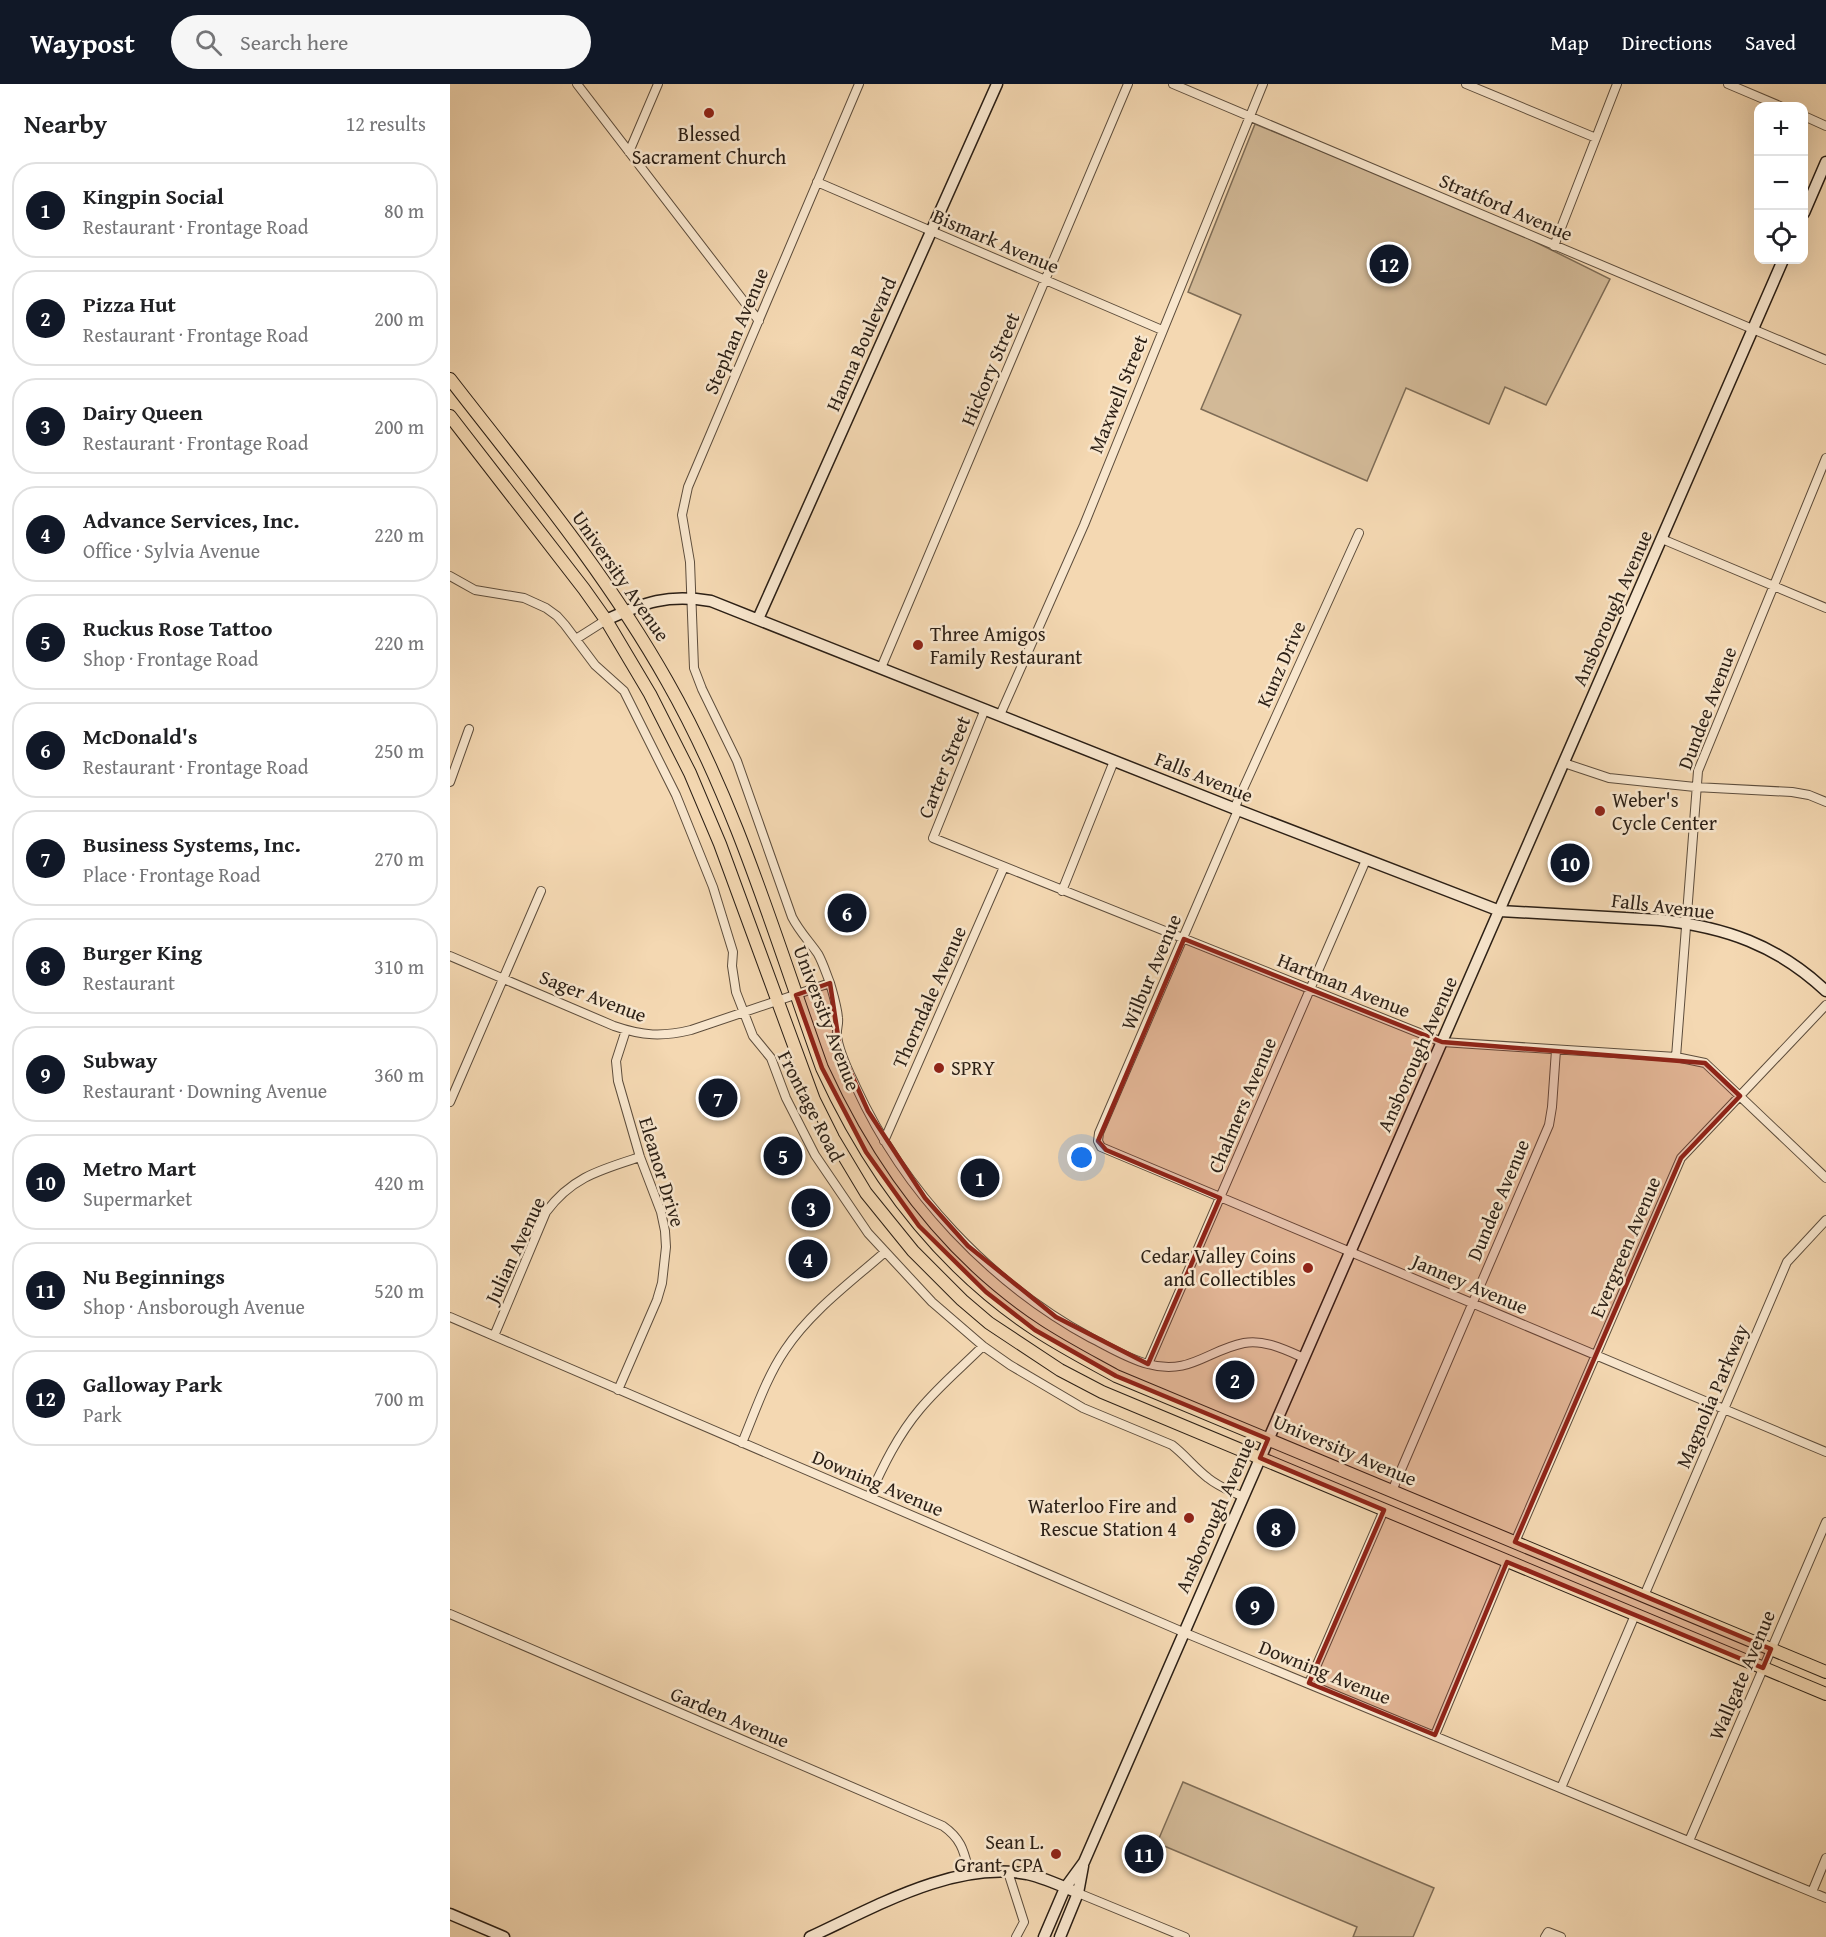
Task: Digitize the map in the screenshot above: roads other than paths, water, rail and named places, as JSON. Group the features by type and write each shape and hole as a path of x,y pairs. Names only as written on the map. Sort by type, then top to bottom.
{"main road":[{"name":"University Avenue","path":"450,379 600,573 668,681 710,764 742,840 822,1068 836,1098 866,1152 894,1194 941,1251 1010,1311 1062,1347 1116,1376 1826,1672"},
{"name":"University Avenue","path":"450,416 606,620 650,694 690,773 720,844 804,1078 833,1138 866,1193 938,1277 989,1323 1060,1370 1102,1392 1826,1694"}],"street":[{"path":"577,84 759,321"},
{"path":"629,152 658,84"},
{"name":"Stephan Avenue","path":"692,598 690,562 682,515 688,487 859,84"},
{"name":"Hanna Boulevard","path":"758,619 997,84"},
{"name":"Hickory Street","path":"881,668 1128,84"},
{"name":"Stratford Avenue","path":"1173,84 1826,360"},
{"name":"Maxwell Street","path":"1000,715 1084,525 1263,84"},
{"path":"1466,84 1596,138"},
{"path":"1554,246 1617,84"},
{"path":"1728,84 1771,102"},
{"path":"1808,119 1826,126"},
{"path":"1804,210 1826,162"},
{"name":"Bismark Avenue","path":"817,182 1162,330"},
{"name":"Ansborough Avenue","path":"1060,1937 1078,1893 1084,1862 1781,264"},
{"name":"Dundee Avenue","path":"1676,1057 1698,771 1826,458"},
{"name":"Kunz Drive","path":"1236,809 1359,533"},
{"path":"1662,540 1826,608"},
{"name":"Frontage Road","path":"450,576 475,590 535,602 557,616 595,665 624,691 676,795 713,887 733,952 732,966 736,992 753,1036 771,1058 786,1098 814,1155 850,1208 885,1252 932,1302 983,1346 1044,1387 1083,1408 1172,1445 1207,1477 1243,1497"},
{"path":"692,598 693,655 698,678 737,761 792,917 798,929 817,952 830,983 837,1008 837,1036 840,1049 856,1088 884,1141 925,1198 968,1246 1031,1300 1082,1333 1148,1364 1165,1367 1188,1364 1244,1343 1255,1342 1275,1346 1304,1358"},
{"name":"Falls Avenue","path":"576,639 606,620 645,603 692,598 711,601 1366,860 1500,910 1686,923 1724,931 1761,946 1794,965 1826,991"},
{"name":"Carter Street","path":"933,838 985,709"},
{"path":"450,782 469,729"},
{"path":"1062,891 1114,760"},
{"path":"1564,763 1609,778 1695,787 1792,792 1809,795 1826,802"},
{"name":"Wilbur Avenue","path":"1101,1147 1098,1141 1099,1133 1184,939 1236,809"},
{"name":"Hartman Avenue","path":"933,838 1442,1042 1676,1057 1705,1062 1826,1178"},
{"name":"Chalmers Avenue","path":"1148,1364 1366,860"},
{"name":"Thorndale Avenue","path":"884,1141 1004,867"},
{"path":"450,1102 541,891"},
{"name":"Sager Avenue","path":"450,956 626,1030 655,1036 669,1035 778,1002 830,983"},
{"name":"Evergreen Avenue","path":"1515,1542 1681,1158 1826,1005"},
{"name":"Eleanor Drive","path":"618,1389 657,1300 665,1266 665,1232 660,1212 640,1157 616,1071 618,1052 626,1030"},
{"name":"Dundee Avenue","path":"1392,1491 1549,1125 1556,1050"},
{"name":"Janney Avenue","path":"1101,1147 1826,1452"},
{"name":"Julian Avenue","path":"494,1336 546,1212 558,1197 572,1185 602,1169 640,1157"},
{"name":"Magnolia Parkway","path":"1644,1596 1787,1262 1826,1221"},
{"path":"742,1443 775,1366 795,1336 819,1310 885,1252"},
{"name":"Downing Avenue","path":"450,1317 1184,1632 1826,1898"},
{"path":"869,1497 887,1458 908,1425 934,1394 983,1346"},
{"path":"1309,1683 1384,1510"},
{"name":"Wallgate Avenue","path":"1689,1841 1826,1522"},
{"path":"1435,1735 1507,1562"},
{"name":"Garden Avenue","path":"450,1614 943,1826 954,1833 963,1845 970,1875"},
{"path":"1561,1788 1635,1615"},
{"path":"1812,1892 1826,1858"},
{"name":"Ansborough Avenue","path":"1044,1937 1065,1888 1084,1862"},
{"path":"810,1937 903,1894 945,1881 991,1872 1008,1872 1040,1878 1185,1937"},
{"path":"1008,1872 1024,1922 1016,1937"},
{"path":"450,1914 504,1937"},
{"path":"1546,1934 1561,1937"}],"place":[{"name":"Blessed Sacrament Church","path":"709,113"},
{"name":"Galloway Park","path":"1389,264"},
{"name":"Three Amigos Family Restaurant","path":"918,645"},
{"name":"Weber's Cycle Center","path":"1600,811"},
{"name":"Metro Mart","path":"1570,863"},
{"name":"McDonald's","path":"847,913"},
{"name":"SPRY","path":"939,1068"},
{"name":"Business Systems, Inc.","path":"718,1098"},
{"name":"Ruckus Rose Tattoo","path":"783,1156"},
{"name":"Kingpin Social","path":"980,1178"},
{"name":"Dairy Queen","path":"811,1208"},
{"name":"Advance Services, Inc.","path":"808,1259"},
{"name":"Cedar Valley Coins and Collectibles","path":"1308,1268"},
{"name":"Pizza Hut","path":"1235,1380"},
{"name":"Waterloo Fire and Rescue Station 4","path":"1189,1518"},
{"name":"Burger King","path":"1276,1528"},
{"name":"Subway","path":"1255,1606"},
{"name":"Sean L. Grant, CPA","path":"1056,1854"},
{"name":"Nu Beginnings","path":"1144,1854"}]}
